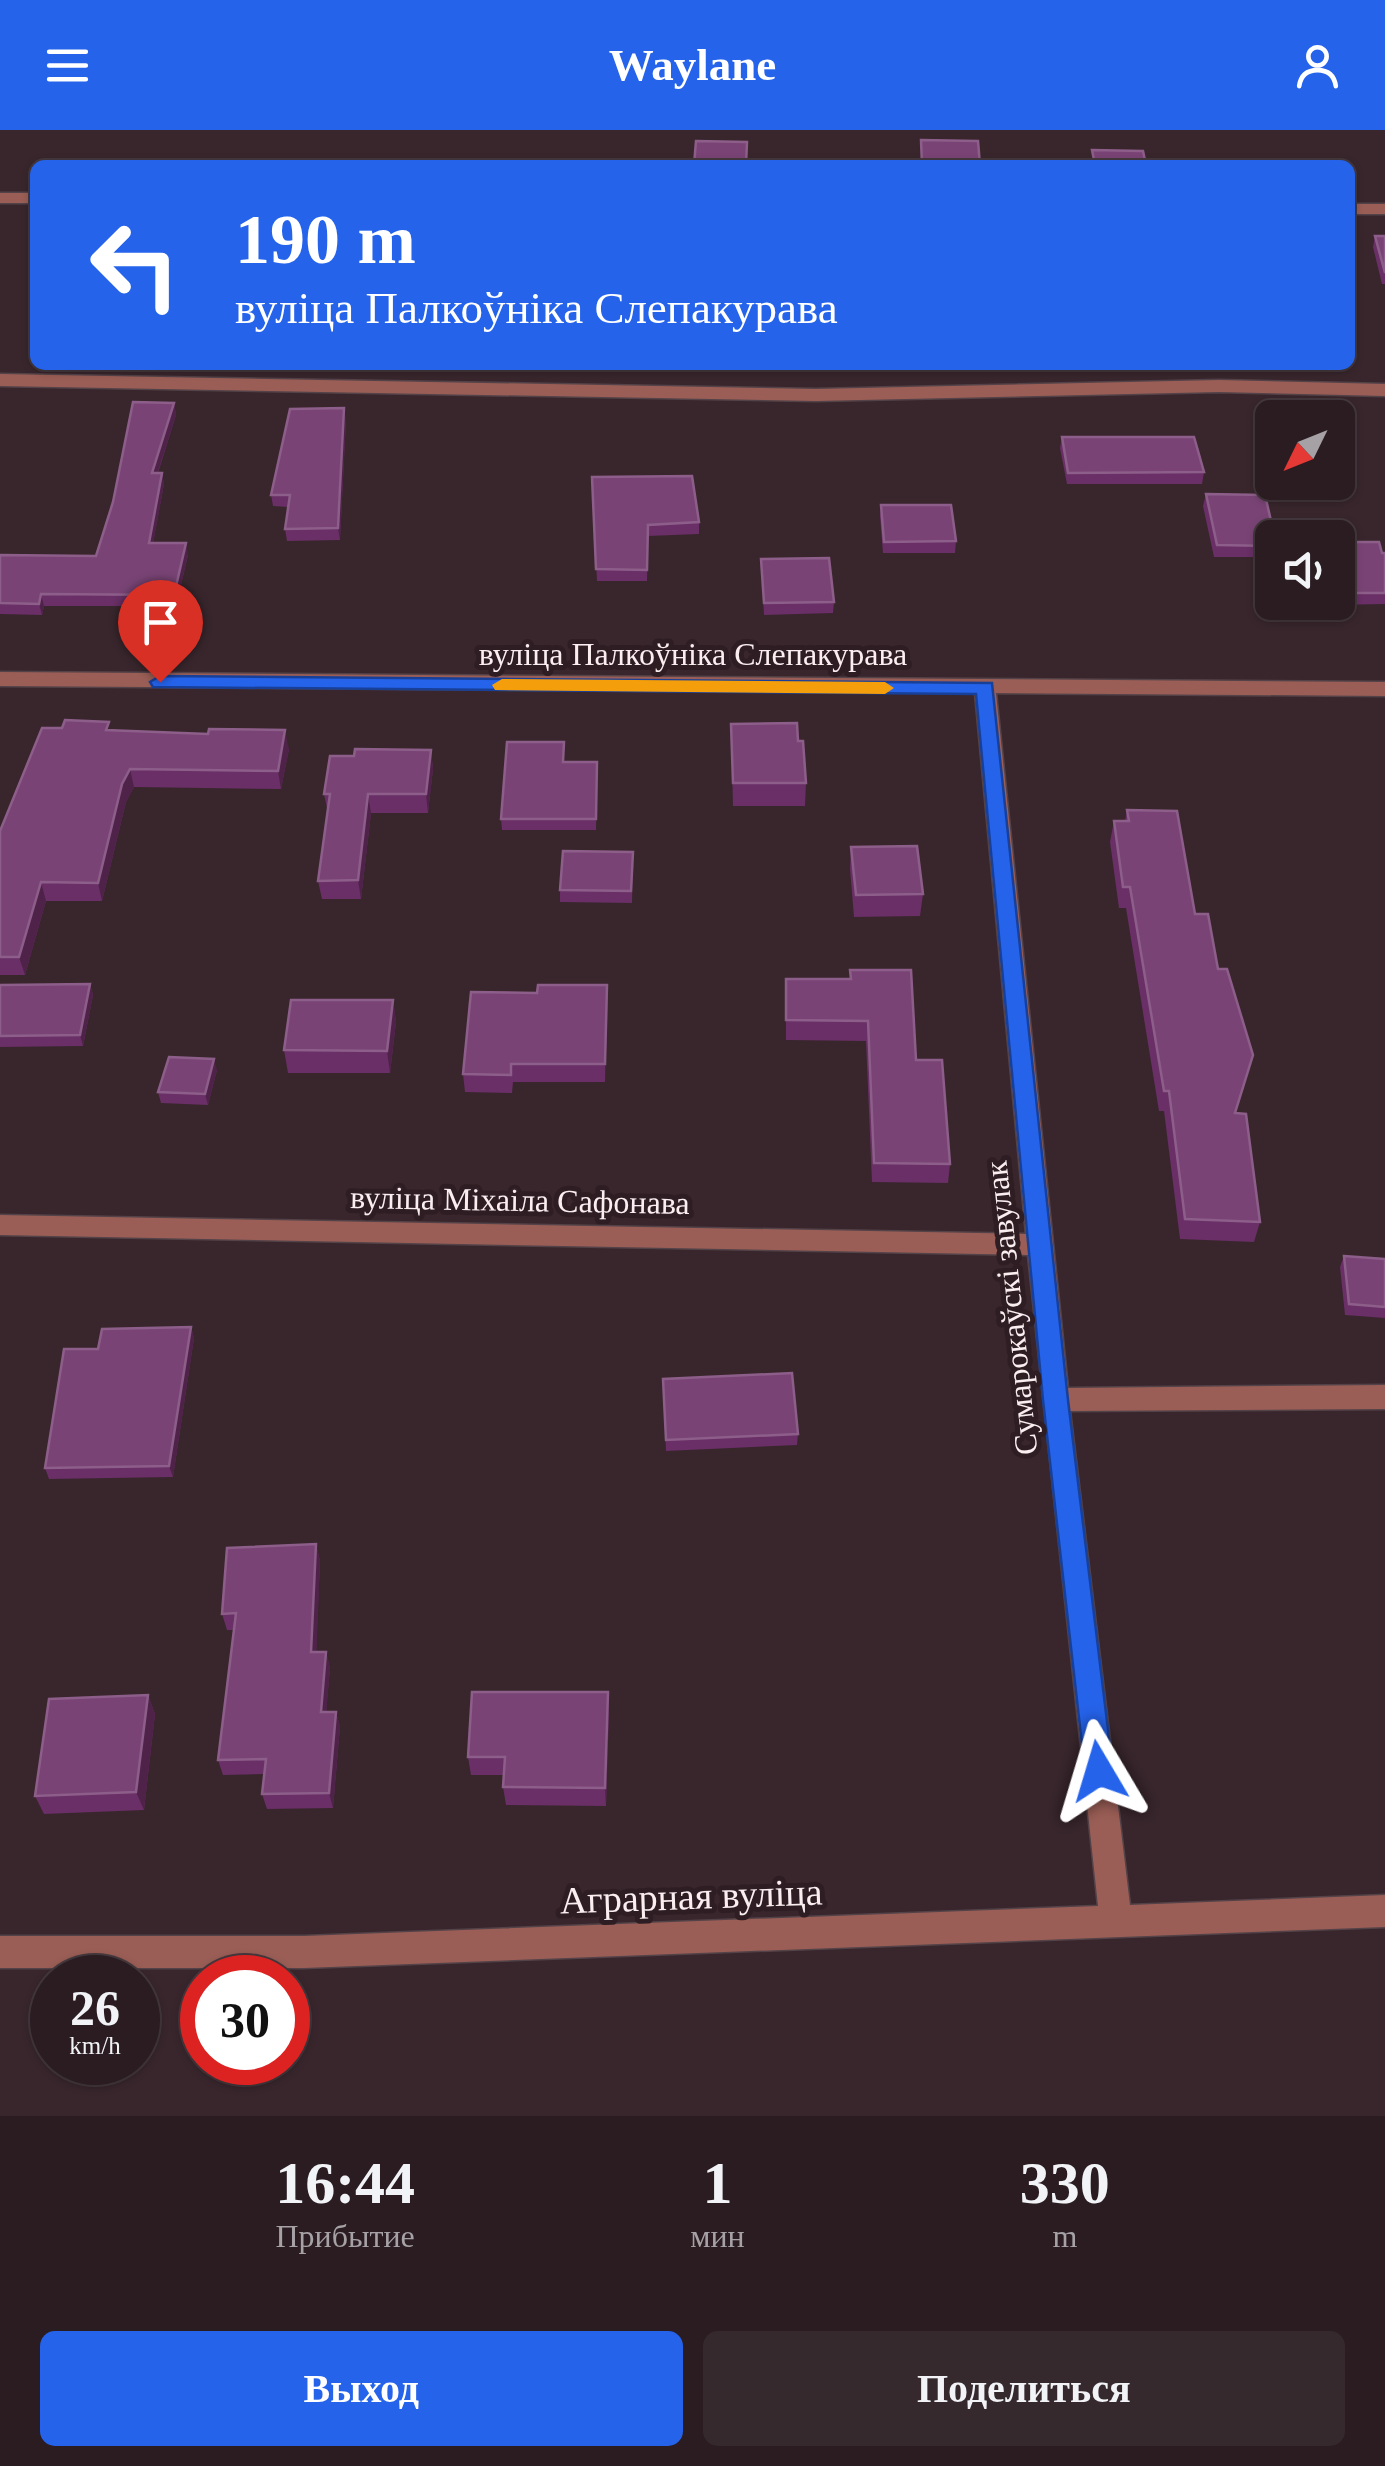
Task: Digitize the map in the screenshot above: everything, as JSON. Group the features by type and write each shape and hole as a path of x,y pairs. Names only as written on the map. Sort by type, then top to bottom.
{"street":[{"path":"0,198 30,198"},
{"path":"1355,209 1385,209"},
{"path":"0,380 816,395 1219,386 1385,390"},
{"name":"вуліца Палкоўніка Слепакурава","path":"0,679 1385,690"},
{"name":"Сумарокаўскі завулак","path":"986,688 1055,1400 1116,1920"},
{"name":"вуліца Міхаіла Сафонава","path":"0,1225 1040,1245"},
{"path":"1055,1400 1385,1397"},
{"name":"Аграрная вуліца","path":"0,1952 304,1952 1385,1911"}],"building":[{"path":"921,140 978,141 980,160 922,160"},
{"path":"696,141 747,142 746,160 694,160"},
{"path":"1092,150 1143,151 1145,160 1094,160"},
{"path":"1375,236 1385,236 1385,273"},
{"path":"133,402 174,403 152,473 162,473 149,543 186,543 174,595 41,594 39,604 0,603 0,555 96,556 113,502"},
{"path":"344,408 338,528 285,529 290,495 271,495 290,409"},
{"path":"1062,437 1194,437 1204,472 1068,473"},
{"path":"692,476 699,522 648,525 647,570 596,569 592,477"},
{"path":"1206,494 1255,495 1255,500 1266,500 1271,520 1255,520 1255,546 1217,545"},
{"path":"881,505 951,505 956,541 884,542"},
{"path":"1355,542 1379,542 1385,553 1385,593 1355,593"},
{"path":"829,558 834,602 764,603 761,559"},
{"path":"65,720 109,722 106,730 208,734 209,729 285,730 278,771 130,769 122,784 98,883 41,882 19,957 0,957 0,831 42,728 62,728"},
{"path":"797,723 798,741 803,741 806,783 733,783 731,724"},
{"path":"507,742 564,742 563,762 597,762 596,819 501,819"},
{"path":"355,749 431,750 426,794 368,794 358,880 318,881 330,794 324,794 330,756 354,756"},
{"path":"1127,810 1177,811 1195,914 1208,914 1218,969 1227,969 1253,1055 1235,1113 1246,1114 1260,1222 1185,1219 1169,1091 1164,1091 1130,887 1123,887 1114,821 1129,821"},
{"path":"917,846 923,894 856,895 851,847"},
{"path":"563,851 633,852 631,891 560,890"},
{"path":"850,970 911,970 916,1060 942,1060 950,1164 874,1163 868,1021 786,1020 786,979 851,979"},
{"path":"90,984 80,1035 0,1036 0,985"},
{"path":"538,985 607,985 605,1064 511,1064 511,1075 463,1074 471,992 537,993"},
{"path":"291,1000 393,1000 387,1051 284,1050"},
{"path":"169,1057 214,1059 205,1094 158,1092"},
{"path":"1344,1256 1385,1259 1385,1307 1349,1304"},
{"path":"191,1327 169,1466 45,1468 64,1349 98,1349 102,1329"},
{"path":"792,1373 798,1434 666,1440 663,1379"},
{"path":"316,1544 311,1652 326,1652 321,1712 336,1712 329,1793 262,1794 266,1759 218,1760 236,1613 222,1614 227,1548"},
{"path":"472,1692 608,1692 605,1788 503,1787 505,1757 468,1757"},
{"path":"148,1695 136,1792 35,1796 49,1699"}],"slow traffic":[{"path":"502,685 885,688"}],"route":[{"path":"160,682 986,688 1055,1400 1099,1771"}]}
